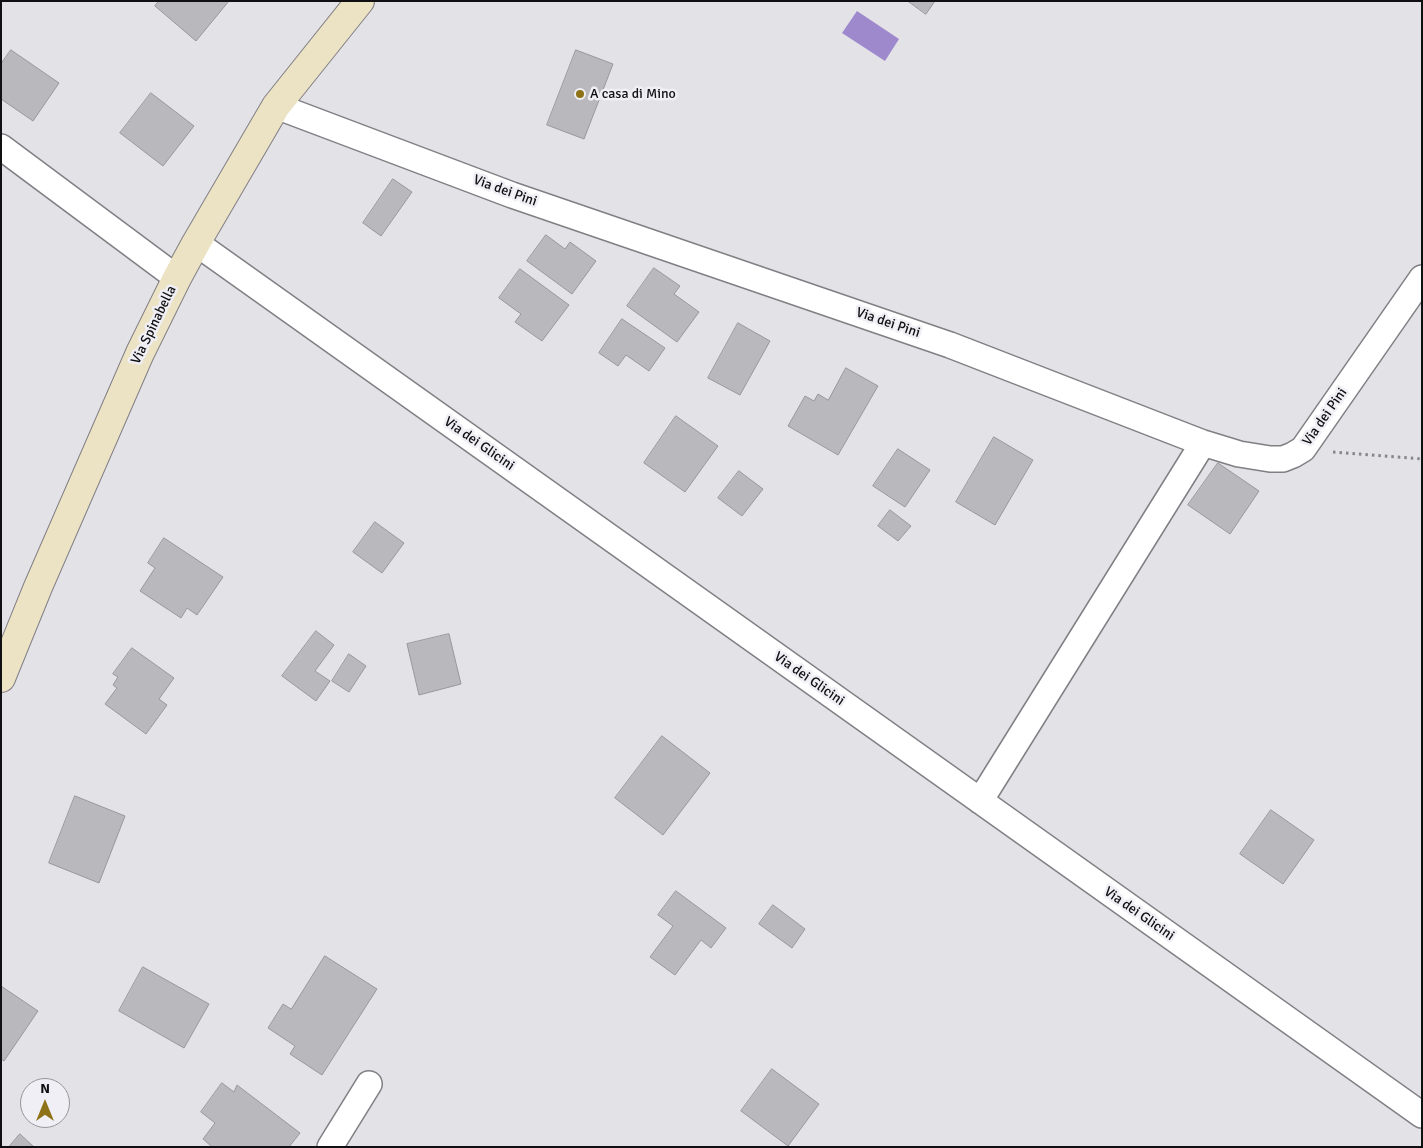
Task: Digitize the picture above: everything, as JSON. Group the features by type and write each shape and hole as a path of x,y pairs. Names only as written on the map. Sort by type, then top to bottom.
{"street":[{"name":"Via Spinabella","path":"1,678 38,587 142,347 177,278 276,106 360,1"},
{"name":"Via dei Pini","path":"276,106 512,195 959,348 1203,443 1239,454 1270,460 1293,455 1303,449 1422,278"},
{"path":"1,147 177,278"},
{"name":"Via dei Glicini","path":"196,243 1422,1115"},
{"path":"980,801 1203,443"},
{"path":"330,1147 369,1084"}],"path":[{"path":"1303,449 1422,459"}],"shaded area":[{"path":"857,11 899,39 885,61 842,33"}],"building":[{"path":"159,1 229,1 196,41 155,6"},
{"path":"908,1 935,1 926,14"},
{"path":"11,50 59,83 33,121 1,99 1,64"},
{"name":"A casa di Mino","path":"576,50 613,64 584,139 547,125"},
{"path":"151,93 194,126 163,166 120,133"},
{"path":"393,179 412,192 381,236 363,223"},
{"path":"546,235 565,249 570,242 596,261 572,294 527,261"},
{"path":"654,268 680,286 674,294 699,312 677,342 627,306"},
{"path":"520,269 569,305 542,341 515,322 521,314 499,298"},
{"path":"622,319 665,348 649,371 626,355 618,366 599,353"},
{"path":"738,323 770,341 740,395 708,378"},
{"path":"846,368 878,386 838,455 788,426 805,396 814,401 818,394 828,400"},
{"path":"676,416 718,446 685,492 644,463"},
{"path":"994,437 1033,460 995,525 956,502"},
{"path":"898,449 930,470 905,507 873,486"},
{"path":"1218,463 1259,491 1230,534 1188,505"},
{"path":"739,471 763,489 742,516 718,498"},
{"path":"890,510 911,526 898,541 878,526"},
{"path":"375,522 404,543 382,573 353,552"},
{"path":"164,538 223,577 197,615 187,608 181,618 140,591 155,568 148,563"},
{"path":"316,631 334,645 315,671 330,681 316,701 282,676"},
{"path":"449,634 461,684 419,695 407,644"},
{"path":"132,648 174,678 159,699 167,705 146,734 105,704 117,688 113,685 118,677 113,674"},
{"path":"349,654 366,666 349,692 332,681"},
{"path":"662,736 710,773 663,835 615,798"},
{"path":"75,796 125,816 99,883 49,863"},
{"path":"1271,810 1314,840 1283,884 1240,854"},
{"path":"676,891 726,928 711,948 701,940 675,975 650,957 673,926 658,915"},
{"path":"773,905 805,929 792,948 759,924"},
{"path":"325,956 377,989 322,1075 290,1054 295,1046 268,1028 283,1004 291,1009"},
{"path":"143,967 209,1004 184,1048 119,1011"},
{"path":"1,986 38,1011 4,1061 1,1059"},
{"path":"772,1069 819,1104 788,1146 741,1111"},
{"path":"222,1083 234,1092 237,1085 300,1133 289,1147 210,1147 203,1139 215,1123 201,1112"},
{"path":"20,1134 34,1147 9,1147"}],"place":[{"name":"A casa di Mino","path":"580,94"}]}
